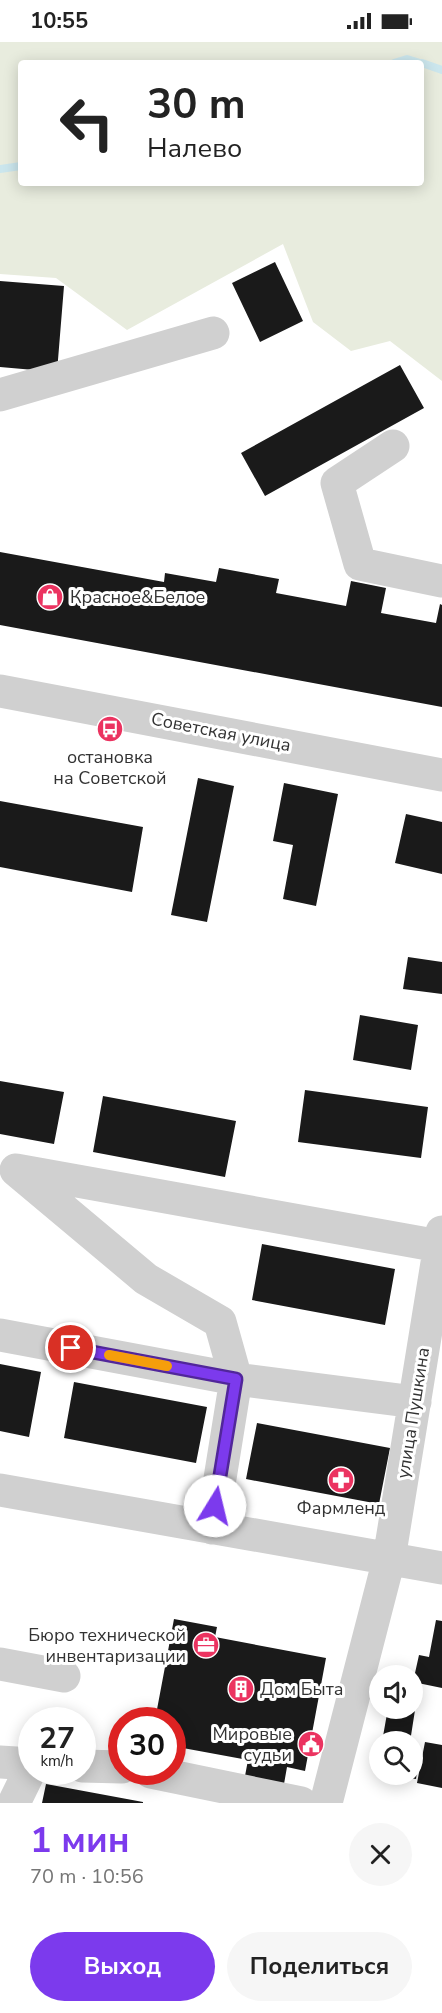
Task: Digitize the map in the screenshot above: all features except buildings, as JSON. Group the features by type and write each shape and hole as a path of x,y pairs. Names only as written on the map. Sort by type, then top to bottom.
{"street":[{"path":"0,395 213,333"},
{"path":"393,446 338,483 360,564 442,581"},
{"name":"Советская улица","path":"0,691 442,775"},
{"path":"8,1168 441,1239"},
{"path":"8,1168 146,1279 220,1322 236,1379 212,1528"},
{"name":"улица Пушкина","path":"326,1803 389,1559 441,1239"},
{"path":"0,1335 236,1379 415,1402"},
{"path":"0,1490 442,1568"},
{"path":"0,1664 64,1676"},
{"path":"0,1762 18,1764"},
{"path":"186,1779 301,1803"},
{"path":"14,1803 23,1785"}],"shaded area":[{"path":"0,42 442,42 442,381 390,341 351,351 313,322 283,244 127,330 56,278 0,274"}],"waterway":[{"path":"404,60 410,60"},
{"path":"424,64 442,70"},
{"path":"0,169 18,166"}],"slow traffic":[{"path":"109,1355 167,1366"}],"place":[{"name":"Красное&Белое","path":"50,597"},
{"name":"остановка на Советской","path":"110,729"},
{"name":"Фармленд","path":"341,1480"},
{"name":"Бюро технической инвентаризации","path":"206,1645"},
{"name":"Дом Быта","path":"241,1689"},
{"name":"Мировые судьи","path":"311,1744"}],"route":[{"path":"71,1348 236,1379 215,1506"}]}
